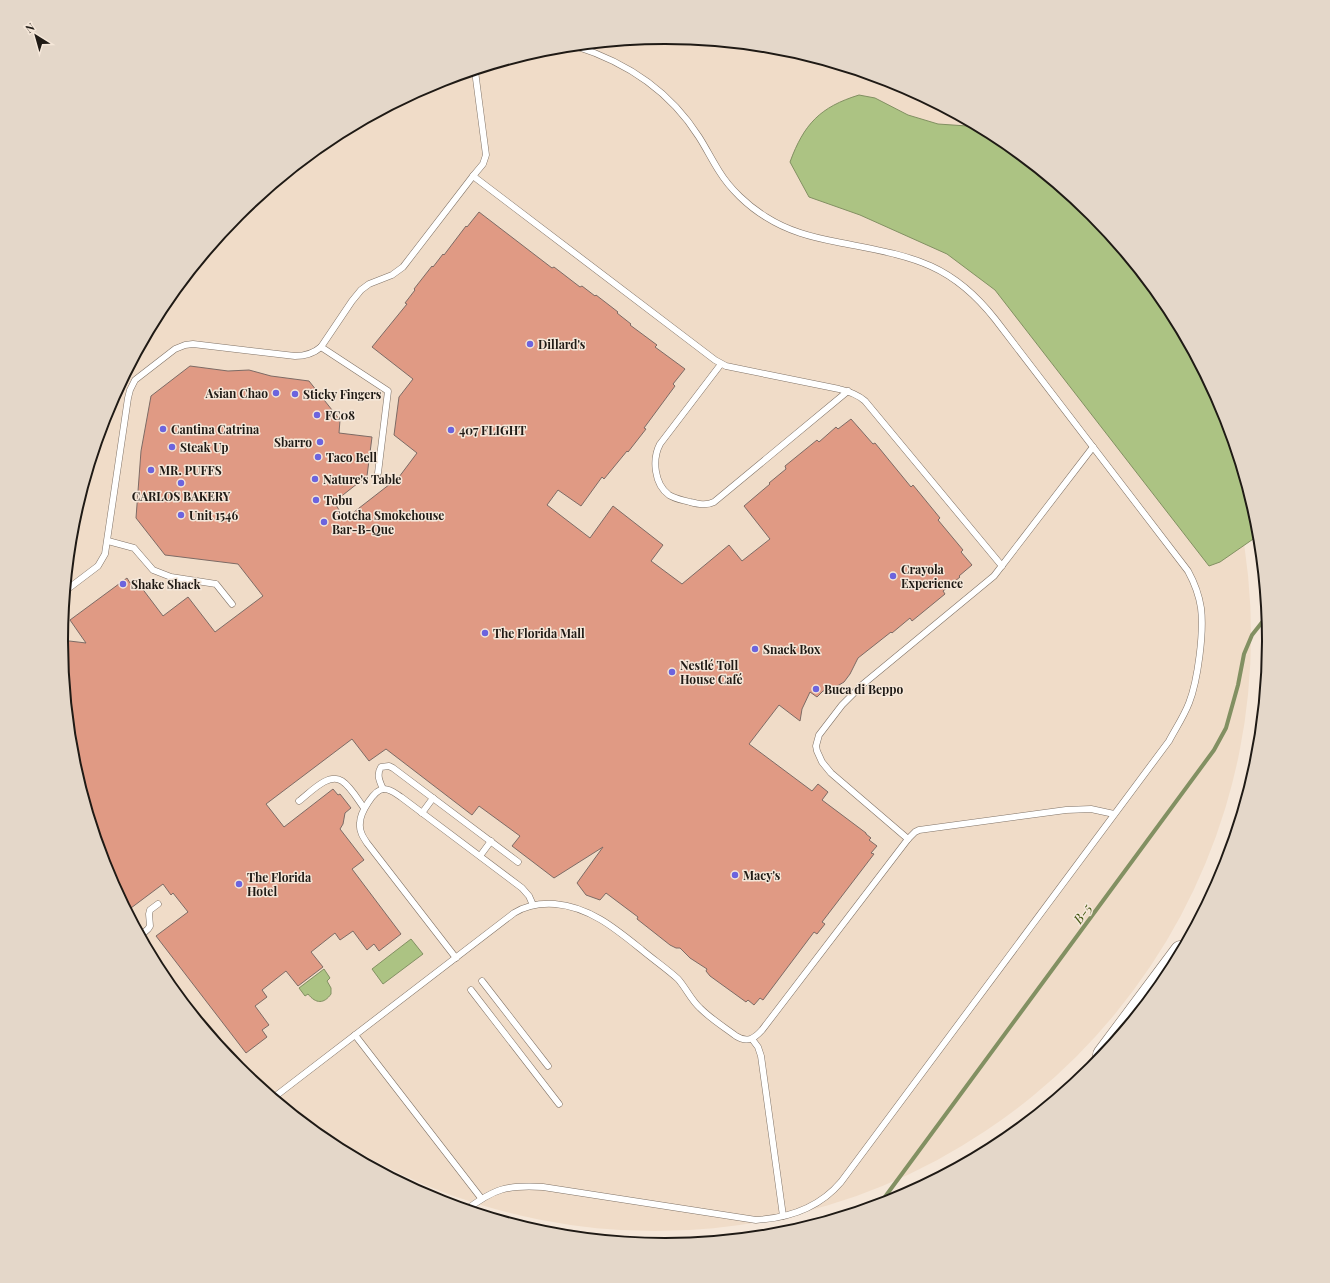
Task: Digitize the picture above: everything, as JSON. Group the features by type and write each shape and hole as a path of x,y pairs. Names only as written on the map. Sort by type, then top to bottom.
{"lane":[{"path":"471,1206 481,1198 501,1189 519,1186 549,1188 748,1219 765,1220 798,1212 814,1206 841,1182 1169,741 1189,702 1195,682 1199,650 1201,614 1200,600 1195,585 1185,566 989,311 963,284 923,261 804,235 783,227 765,217 747,203 726,181 694,128 665,95 648,81 619,63 585,49"},
{"path":"71,587 100,563 105,554 128,398 131,386 135,380 175,349 185,344 295,356 311,353 321,347 357,294 369,284 392,276 404,267 483,164 486,154 476,75"},
{"path":"474,176 721,364 848,391 865,401 1002,566"},
{"path":"321,347 388,391 378,473"},
{"path":"721,364 657,450 657,474 661,486 664,491 674,498 706,505 714,502 848,391"},
{"path":"908,839 826,767 816,751 819,735 855,691 994,576 1093,447"},
{"path":"108,541 134,548 153,570 171,577 216,584 232,604"},
{"path":"383,789 379,779 379,771 385,766 389,766 518,862"},
{"path":"299,802 325,782 333,779 347,785 364,808"},
{"path":"456,958 364,839 360,818 364,808 377,792 383,789 396,793 522,888 529,896 533,905"},
{"path":"422,813 433,798"},
{"path":"276,1095 514,913 526,906 549,904 568,906 586,912 602,920 674,976 684,986 697,1005 710,1017 741,1039 752,1039 762,1030 908,839 915,832 920,830 1066,810 1091,809 1114,814"},
{"path":"480,856 491,841"},
{"path":"144,933 150,926 150,910 158,904"},
{"path":"482,981 548,1066"},
{"path":"471,990 559,1104"},
{"path":"355,1035 481,1198"},
{"path":"752,1039 758,1047 761,1056 782,1216"}],"shaded area":[{"name":"The Florida Mall","path":"626,45 704,45 782,55 820,64 884,86 936,110 986,140 1033,175 1076,214 1115,257 1150,304 1180,354 1205,407 1225,462 1239,519 1248,577 1251,635 1248,693 1239,751 1225,808 1205,863 1180,916 1150,966 1115,1013 1076,1056 1033,1095 986,1130 936,1160 883,1185 828,1205 771,1219 713,1228 655,1231 597,1228 539,1219 482,1205 427,1185 374,1160 324,1130 277,1095 243,1064 191,1005 168,973 129,906 99,834 88,796 79,758 69,681 69,602 73,564 79,525 99,449 129,377 148,343 168,310 191,278 216,248 271,192 301,167 366,124 401,106 436,89 510,64 548,55"},
{"path":"859,95 875,98 908,115 938,124 967,126 1029,167 1059,192 1114,248 1139,278 1162,310 1201,377 1231,449 1242,487 1253,539 1220,562 1209,566 995,290 947,254 860,215 809,197 790,162 801,137 815,119 824,111 845,100"},
{"path":"411,939 423,954 383,984 372,969"},
{"path":"324,969 330,978 327,981 331,988 331,994 326,1000 320,1002 314,1000 308,994 305,996 299,988"}],"building":[{"name":"The Florida Mall","path":"479,212 552,268 554,267 580,287 582,286 595,296 596,295 618,312 617,313 631,324 630,325 657,345 655,347 685,369 673,384 675,386 644,428 646,429 604,479 602,477 581,506 558,490 547,505 590,538 613,506 663,545 651,561 682,584 729,545 742,561 770,539 744,506 786,469 785,466 817,440 819,442 836,427 838,429 851,419 873,444 875,443 911,487 913,485 940,518 938,520 963,550 961,552 972,565 943,591 945,594 912,621 910,618 858,658 844,682 834,688 823,691 817,697 810,692 802,709 800,721 779,705 749,744 812,791 818,784 828,792 822,800 866,833 871,838 869,840 877,846 871,853 874,854 822,922 825,924 817,934 814,932 763,1000 760,998 754,1005 748,1000 746,1002 710,976 706,971 707,969 690,958 680,948 670,945 637,919 638,917 606,893 600,900 586,895 577,883 603,847 554,878 512,846 520,836 479,806 472,815 386,749 369,761 352,739 266,804 284,827 333,789 338,795 340,794 351,808 345,813 343,824 340,829 364,860 352,869 401,934 379,951 374,944 367,950 353,931 340,940 335,933 311,952 323,967 298,986 286,971 262,990 267,997 255,1006 269,1025 262,1030 267,1037 246,1053 156,936 188,912 173,893 171,895 163,884 130,908 113,870 99,834 79,758 69,681 68,641 86,643 70,620 127,578 130,583 135,579 163,616 188,597 215,632 263,596 238,564 165,555 136,518 141,451 151,396 190,366 228,371 249,370 271,376 309,381 340,420 339,433 372,437 367,476 334,502 345,519 399,477 417,453 394,435 399,397 413,379 372,347 407,304 405,303 415,290 414,289 432,266 433,267 443,254 444,255 466,226 467,227"}],"waterway":[{"name":"B-5","path":"885,1197 1214,750 1226,728 1238,685 1244,654 1252,635 1262,623"}],"place":[{"name":"Dillard's","path":"530,344"},
{"name":"Asian Chao","path":"276,393"},
{"name":"Sticky Fingers","path":"295,394"},
{"name":"FC08","path":"317,415"},
{"name":"Cantina Catrina","path":"163,429"},
{"name":"407 FLIGHT","path":"451,430"},
{"name":"Sbarro","path":"320,442"},
{"name":"Steak Up","path":"172,447"},
{"name":"Taco Bell","path":"318,457"},
{"name":"MR. PUFFS","path":"151,470"},
{"name":"Nature's Table","path":"315,479"},
{"name":"CARLOS BAKERY","path":"181,483"},
{"name":"Tobu","path":"316,500"},
{"name":"Unit 1546","path":"181,515"},
{"name":"Gotcha Smokehouse Bar-B-Que","path":"324,522"},
{"name":"Crayola Experience","path":"893,576"},
{"name":"Shake Shack","path":"123,584"},
{"name":"The Florida Mall","path":"485,633"},
{"name":"Snack Box","path":"755,649"},
{"name":"Nestlé Toll House Café","path":"672,672"},
{"name":"Buca di Beppo","path":"816,689"},
{"name":"Macy's","path":"735,875"},
{"name":"The Florida Hotel","path":"239,884"}]}
